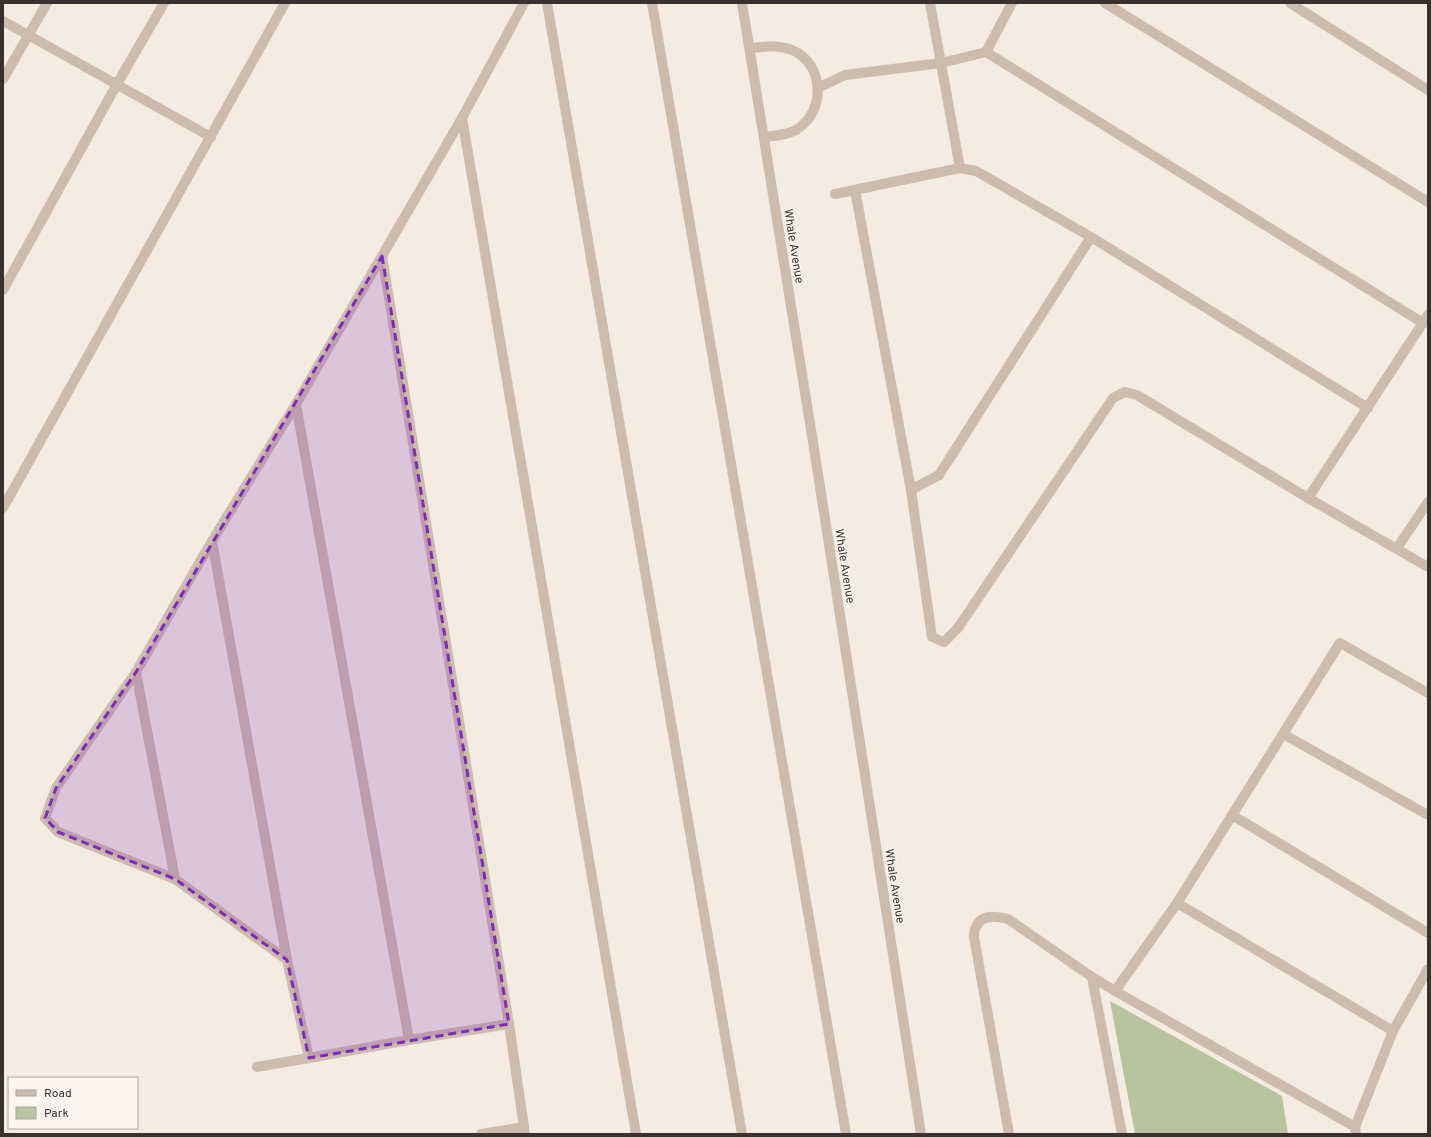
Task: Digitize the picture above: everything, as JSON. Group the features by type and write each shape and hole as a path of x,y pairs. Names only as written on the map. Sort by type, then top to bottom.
{"street":[{"path":"3,79 47,3"},
{"path":"3,290 117,84 164,3"},
{"path":"3,508 285,3"},
{"path":"287,960 175,880 58,832 45,818 56,788 136,672 212,541 296,404 462,118 524,3"},
{"path":"547,3 742,1134"},
{"path":"652,3 846,1134"},
{"name":"Whale Avenue","path":"742,3 921,1134"},
{"path":"930,3 960,168"},
{"path":"986,52 1012,3"},
{"path":"1105,3 1428,202"},
{"path":"1290,3 1428,90"},
{"path":"3,21 211,137"},
{"path":"750,48 770,46 793,50 810,66 816,76 818,88 817,100 813,112 806,122 796,130 785,134 764,137"},
{"path":"818,88 845,75 941,63 986,52 1426,319 1308,498"},
{"path":"462,118 636,1134"},
{"path":"835,194 960,168 976,170 1091,237 1368,408"},
{"path":"855,190 911,490 932,638 944,642 958,628 1113,398 1125,392 1136,395 1308,498 1428,567"},
{"path":"911,490 938,475 1091,237"},
{"path":"382,256 509,1024 524,1130 481,1134"},
{"path":"296,404 408,1040"},
{"path":"1397,548 1428,502"},
{"path":"212,541 287,960 309,1058"},
{"path":"1115,991 1177,903 1340,643 1428,693"},
{"path":"136,672 175,880"},
{"path":"1283,734 1428,815"},
{"path":"1232,815 1428,933"},
{"path":"1177,903 1394,1031"},
{"path":"1009,1134 974,937 976,927 983,919 997,916 1008,919 1092,977 1355,1131 1394,1031 1428,969"},
{"path":"1092,977 1122,1134"},
{"path":"257,1067 408,1040 509,1024"}],"highlighted area":[{"path":"382,256 509,1024 309,1058 287,960 175,879 58,832 45,818 56,788 136,672"}],"green space":[{"path":"1110,1001 1282,1096 1288,1134 1135,1134"}]}
